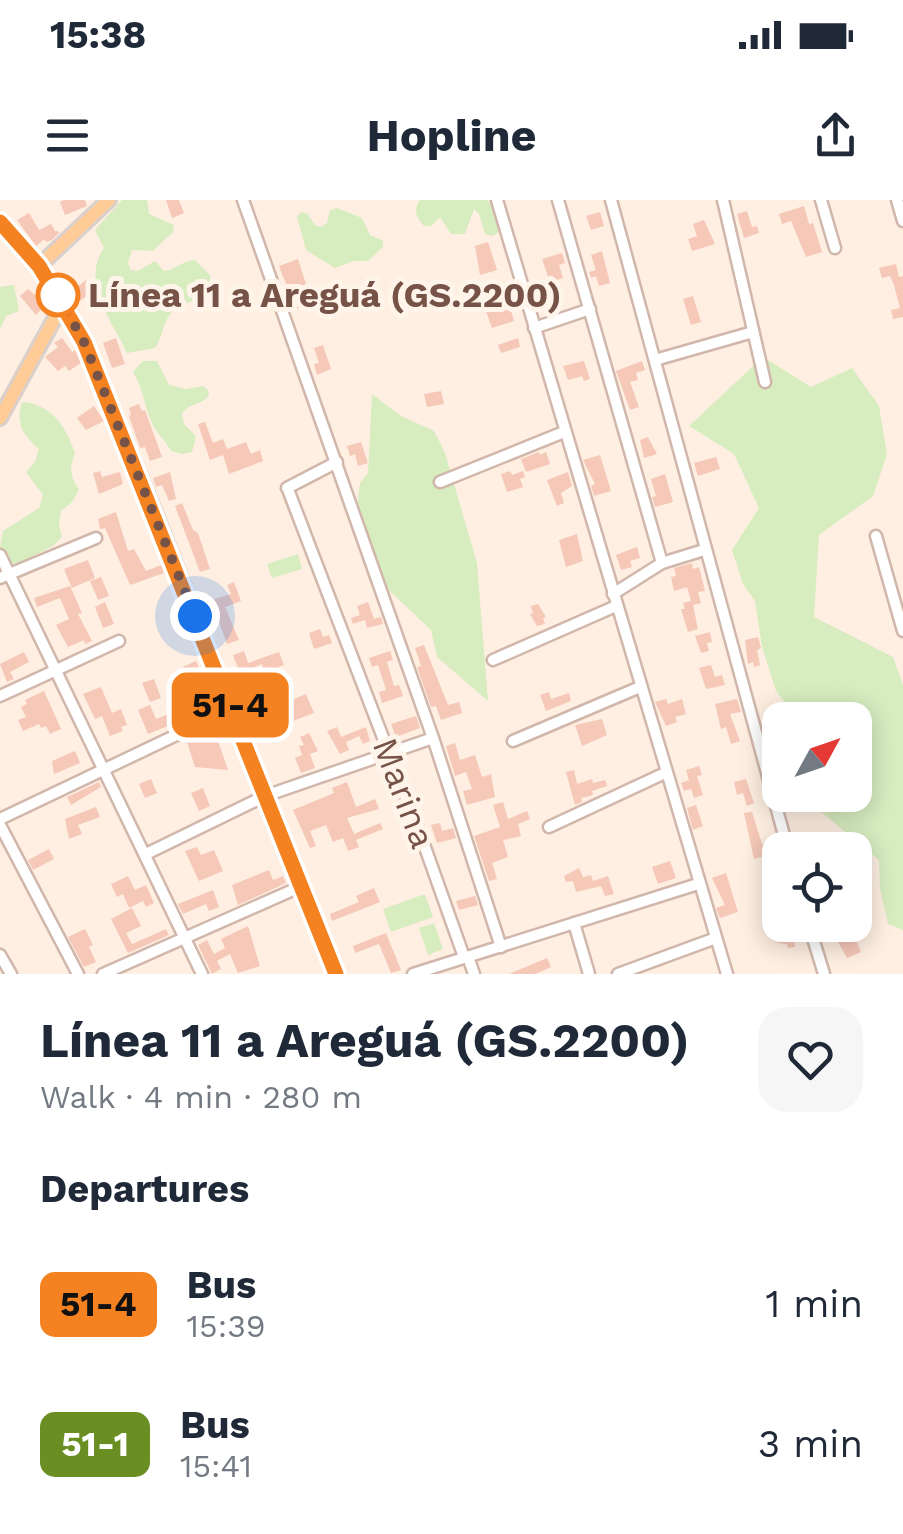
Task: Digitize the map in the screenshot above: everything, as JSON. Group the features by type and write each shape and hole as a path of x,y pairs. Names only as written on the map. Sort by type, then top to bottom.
{"main road":[{"path":"39,266 109,200"},
{"path":"0,222 39,266 84,342 336,974"},
{"path":"0,418 63,303"}],"street":[{"path":"242,200 338,462 502,947"},
{"path":"497,200 727,974"},
{"path":"558,200 662,563"},
{"path":"612,200 783,832"},
{"path":"724,200 765,382"},
{"path":"821,200 835,248"},
{"path":"897,200 903,220"},
{"path":"534,328 590,309"},
{"path":"655,360 753,332"},
{"path":"440,482 564,432"},
{"name":"Marina","path":"338,462 288,490 474,974"},
{"path":"876,536 903,631"},
{"path":"4,576 96,538"},
{"path":"613,594 662,563 704,550"},
{"path":"0,556 4,576 56,670 202,974"},
{"path":"493,660 616,606"},
{"path":"0,696 118,641"},
{"path":"513,741 640,687"},
{"path":"78,974 0,822 231,708"},
{"path":"146,854 265,796 433,738"},
{"path":"549,827 665,773"},
{"path":"413,974 698,884"},
{"path":"103,974 302,886"},
{"path":"574,923 589,974"},
{"path":"618,974 716,938"},
{"path":"815,942 824,974"},
{"path":"0,954 11,974"}],"green space":[{"path":"122,200 147,200 149,214 174,225 173,232 153,251 132,250 128,263 131,270 138,271 155,261 164,271 195,260 210,275 203,294 172,312 155,348 127,353 101,302 96,274 104,248 95,230"},
{"path":"420,200 488,200 504,229 492,236 485,234 474,209 465,234 451,234 440,217 431,226 424,226 416,213"},
{"path":"337,208 362,218 370,235 383,241 383,247 368,261 335,268 306,250 297,217 301,212 308,214 321,227 327,223 330,210"},
{"path":"14,285 19,311 6,316 0,329 0,287"},
{"path":"763,357 811,387 852,368 879,406 887,454 873,496 819,535 814,617 893,657 903,685 903,930 888,924 880,889 879,860 872,854 872,832 845,832 821,812 872,812 872,702 785,702 776,691 762,647 755,601 743,584 732,550 759,508 734,454 689,426"},
{"path":"143,361 157,361 169,385 186,389 203,386 208,390 209,396 182,414 184,424 196,436 192,452 171,451 153,425 133,372"},
{"path":"372,394 401,416 434,431 445,453 477,563 488,701 437,657 431,630 375,577 354,531 360,483 368,473"},
{"path":"22,402 42,407 62,426 75,453 71,472 79,490 61,511 62,537 53,546 16,565 3,559 3,531 39,508 43,495 26,472 39,449 22,428"},
{"path":"298,554 302,569 272,578 267,564"},
{"path":"425,894 433,917 391,932 383,909"},
{"path":"434,923 443,949 428,955 419,928"}],"building":[{"path":"85,200 87,206 65,215 60,202"},
{"path":"166,200 179,200 184,213 172,218"},
{"path":"804,206 822,252 806,257 791,221 782,224 779,214"},
{"path":"747,211 752,227 757,226 759,233 744,238 737,214"},
{"path":"600,212 604,226 591,230 586,216"},
{"path":"29,213 39,230 51,224 60,232 36,246 17,220"},
{"path":"704,220 715,244 692,251 688,239 697,236 693,224"},
{"path":"488,242 497,270 480,275 475,246"},
{"path":"602,251 610,283 599,286 596,276 591,278 589,272 596,270 591,255"},
{"path":"562,253 565,263 559,265 563,278 550,282 542,259"},
{"path":"298,259 312,303 296,309 279,266"},
{"path":"896,264 899,277 903,276 903,317 893,319 891,310 900,308 894,285 890,276 882,278 879,268"},
{"path":"86,280 95,290 80,301 72,291"},
{"path":"28,289 49,307 44,313 41,310 36,315 20,296"},
{"path":"693,296 701,322 691,325 683,299"},
{"path":"509,304 514,321 492,328 486,311"},
{"path":"62,338 72,352 76,350 82,362 69,371 65,366 58,371 45,357 58,347 54,343"},
{"path":"116,338 125,364 112,368 103,343"},
{"path":"518,338 520,347 501,353 498,345"},
{"path":"323,345 331,369 317,375 314,364 319,363 314,348"},
{"path":"584,361 590,379 584,381 582,376 568,380 563,366"},
{"path":"642,361 645,370 636,373 638,380 630,382 639,407 630,410 616,371"},
{"path":"441,391 444,404 427,407 424,394"},
{"path":"139,404 145,410 162,457 150,461 145,447 140,448 129,416 129,408"},
{"path":"94,406 104,421 86,430 77,418"},
{"path":"205,422 213,443 223,439 227,449 246,442 251,454 260,450 263,461 229,474 223,455 210,460 198,424"},
{"path":"648,437 657,454 644,458 640,440"},
{"path":"361,442 368,463 358,466 355,454 350,456 347,446"},
{"path":"546,452 550,464 526,472 521,459"},
{"path":"600,455 611,491 594,496 591,486 595,484 583,460"},
{"path":"716,457 720,469 698,476 694,463"},
{"path":"100,471 102,477 120,472 123,484 99,494 93,473"},
{"path":"510,471 512,475 523,471 525,477 520,479 523,487 507,492 501,474"},
{"path":"170,472 176,499 169,501 162,485 156,487 153,478"},
{"path":"568,472 572,486 561,493 564,503 557,506 547,480"},
{"path":"665,474 673,502 655,507 651,479"},
{"path":"182,503 198,533 210,569 200,572 175,506"},
{"path":"116,512 128,551 134,549 146,571 161,565 164,573 130,585 98,519"},
{"path":"577,534 583,561 566,567 559,540"},
{"path":"637,547 640,558 630,561 632,567 621,570 616,555"},
{"path":"88,560 95,578 72,588 64,569"},
{"path":"692,563 693,569 699,567 705,591 698,592 701,603 693,605 698,629 688,632 681,609 685,609 683,603 691,601 687,587 674,591 671,577 676,576 674,568"},
{"path":"101,577 109,596 98,600 90,581"},
{"path":"234,582 241,601 225,607 239,640 227,644 211,600 231,594 227,585"},
{"path":"70,586 92,641 68,647 56,625 69,619 60,598 37,607 34,598"},
{"path":"105,602 114,624 103,628 95,607"},
{"path":"368,602 374,619 381,617 383,624 367,628 365,620 353,624 351,618 360,615 357,606"},
{"path":"538,604 546,617 545,624 537,626 530,614 531,606"},
{"path":"320,629 332,643 314,649 309,633"},
{"path":"710,632 709,651 701,653 695,636"},
{"path":"758,637 760,665 754,667 753,662 748,664 745,640"},
{"path":"424,645 448,705 459,702 462,713 441,720 436,706 431,707 417,667 421,666 415,648"},
{"path":"244,651 248,663 279,652 284,665 264,672 262,664 240,673 233,655"},
{"path":"390,651 393,660 387,662 394,686 399,685 403,696 382,703 379,692 386,690 378,665 372,667 369,658"},
{"path":"24,652 29,662 10,672 14,679 7,682 0,664"},
{"path":"196,661 205,682 191,687 183,667"},
{"path":"711,665 715,677 722,675 725,685 706,689 699,668"},
{"path":"154,679 161,698 150,702 142,683"},
{"path":"101,687 112,713 121,709 127,725 110,736 102,716 95,719 83,694"},
{"path":"44,691 61,729 50,734 46,726 41,728 39,724 23,731 18,720 26,717 21,707 27,704 25,700"},
{"path":"549,692 551,699 569,693 571,701 546,711 540,695"},
{"path":"306,694 314,713 293,721 285,703"},
{"path":"666,699 668,704 682,699 686,714 675,717 677,722 666,726 655,702"},
{"path":"737,699 741,712 730,714 740,741 731,744 726,727 721,729 715,704"},
{"path":"198,702 202,712 148,734 138,710 150,705 156,719"},
{"path":"267,708 278,739 270,742 254,713"},
{"path":"416,716 420,728 396,737 391,724"},
{"path":"602,719 607,735 582,746 575,725"},
{"path":"337,727 341,737 366,727 370,741 363,744 359,736 346,742 349,750 340,754 327,731"},
{"path":"309,733 318,751 310,754 315,768 301,773 295,758 302,755 299,746 304,745 300,737"},
{"path":"201,735 203,739 218,741 228,770 195,767 187,742"},
{"path":"455,743 460,760 475,755 482,777 491,774 495,797 467,805 463,791 472,789 466,772 455,776 446,746"},
{"path":"75,751 80,763 54,774 52,761"},
{"path":"699,766 702,775 697,776 703,795 694,798 691,789 684,791 681,783 689,780 686,770"},
{"path":"574,770 577,784 592,779 593,783 605,780 607,786 592,791 593,795 581,798 582,802 575,805 566,772"},
{"path":"151,779 157,793 145,798 139,784"},
{"path":"746,779 754,803 747,806 743,793 737,795 734,782"},
{"path":"99,782 101,787 71,805 67,797"},
{"path":"347,782 356,807 375,799 379,809 347,818 354,834 380,823 383,829 356,840 359,847 348,851 343,838 333,842 326,825 310,831 316,846 310,848 293,810 334,793 332,788"},
{"path":"203,788 210,806 199,811 191,793"},
{"path":"503,802 508,819 527,811 530,819 518,824 521,836 503,840 508,857 492,863 497,879 489,881 474,836 500,827 493,805"},
{"path":"696,805 703,826 693,830 687,808"},
{"path":"96,807 100,817 78,825 82,834 69,839 65,819"},
{"path":"752,812 762,857 754,859 744,813"},
{"path":"440,823 442,831 453,828 456,838 437,843 431,825"},
{"path":"197,847 201,855 214,850 223,871 199,881 185,851"},
{"path":"49,849 54,859 33,870 28,860"},
{"path":"670,861 676,878 658,884 652,867"},
{"path":"579,868 583,877 591,875 593,881 608,876 614,894 605,896 601,886 576,892 573,881 566,882 564,876"},
{"path":"269,870 273,880 283,876 286,883 238,905 232,885"},
{"path":"726,873 738,912 720,918 716,908 725,905 712,878"},
{"path":"128,876 135,890 146,885 154,903 146,907 143,901 129,908 123,894 117,897 111,884"},
{"path":"374,888 380,902 332,921 330,914 359,902 356,896"},
{"path":"213,890 219,907 209,911 206,904 183,914 178,904"},
{"path":"475,896 478,905 459,910 456,901"},
{"path":"132,908 141,926 126,933 132,944 166,929 169,935 128,953 111,919"},
{"path":"248,926 260,966 238,973 230,954 217,961 221,969 212,974 198,945 207,940 214,954 225,948 221,939"},
{"path":"85,929 96,962 84,967 68,937"},
{"path":"386,933 401,970 391,973 379,944 355,953 353,946"},
{"path":"838,942 857,942 861,952 847,958"},
{"path":"547,958 551,967 535,974 509,974"}],"bus line":[{"name":"51-4","path":"0,222 39,266 84,342 336,974"}],"place":[{"name":"Línea 11 a Areguá (GS.2200)","path":"58,295"}],"route":[{"path":"58,295 84,342 195,616"}]}
